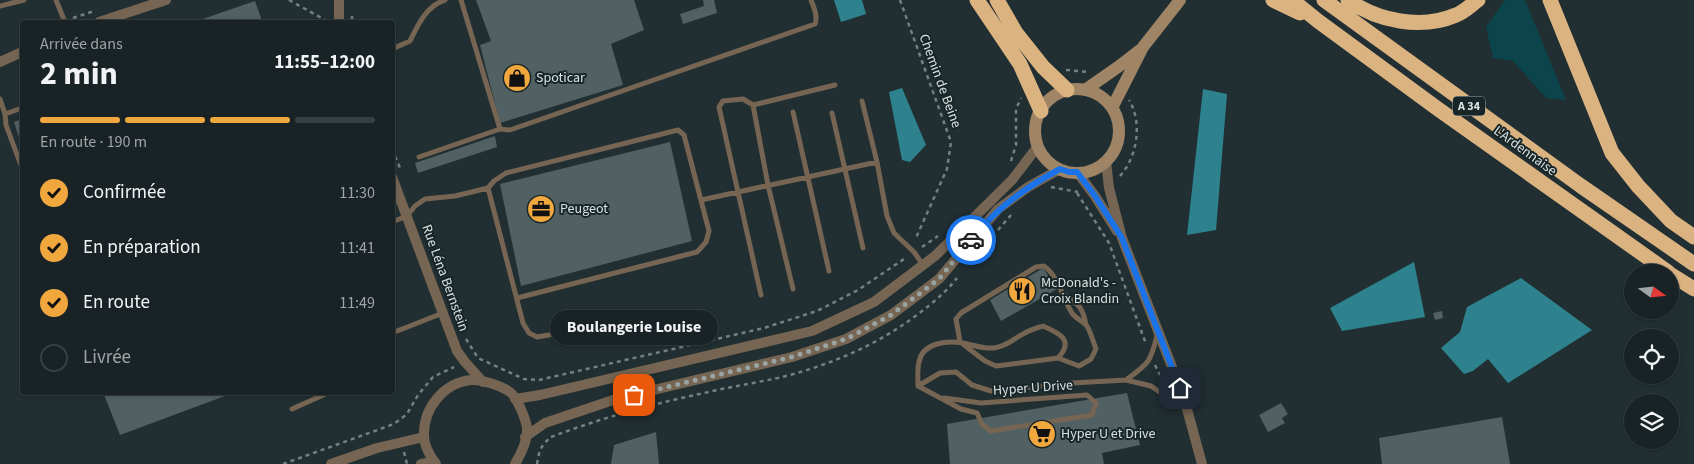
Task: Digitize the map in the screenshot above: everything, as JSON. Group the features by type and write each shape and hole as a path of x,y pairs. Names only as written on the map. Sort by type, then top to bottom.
{"highway":[{"path":"977,0 1020,64 1041,111"},
{"path":"998,0 1016,33 1043,67 1067,90"},
{"path":"1273,0 1318,21"},
{"name":"L'Ardennaise","path":"1292,0 1318,21 1656,264"},
{"name":"L'Ardennaise","path":"1324,0 1581,186 1694,264"},
{"path":"1348,0 1390,20 1428,23 1456,15 1478,0"},
{"path":"1550,0 1612,153 1638,186 1671,221 1694,237"},
{"name":"L'Ardennaise","path":"1679,279 1694,289"}],"street":[{"path":"117,20 166,0"},
{"path":"339,0 339,20"},
{"path":"1112,108 1144,47 1180,0"},
{"path":"1085,90 1144,47"},
{"path":"0,62 20,53"},
{"path":"1067,90 1085,90 1100,95 1112,108 1118,122 1118,139 1112,155 1100,166 1086,172 1069,172 1051,166 1042,154 1035,139 1036,123 1043,106 1054,96 1067,90"},
{"path":"515,399 540,396 812,331 874,302 935,256 1012,180 1038,146"},
{"path":"1106,160 1109,188 1122,238 1184,398 1202,464"},
{"path":"525,437 545,423 616,399 792,357 846,339 891,315 939,279 998,209 1028,187 1060,169"},
{"path":"1077,172 1122,238"},
{"name":"Rue Léna Bernstein","path":"397,175 407,216 457,351 484,382"},
{"path":"435,463 429,455 424,437 426,416 435,400 452,386 471,380 491,383 511,393 515,399 527,428 518,462"},
{"path":"331,464 377,448 424,437"},
{"path":"421,464 435,463"}],"lane":[{"path":"0,6 24,0"},
{"path":"56,0 63,20"},
{"path":"395,48 410,41 421,18 445,0"},
{"path":"461,0 500,129"},
{"path":"419,157 500,129 510,130 814,24 816,14 811,0"},
{"path":"761,295 719,107 723,101 743,99 753,105 835,85"},
{"path":"0,98 6,125 20,163"},
{"path":"862,101 877,162 887,216 894,233 914,252 923,265"},
{"path":"753,105 768,186 793,289"},
{"path":"5,114 20,109"},
{"path":"793,112 829,271"},
{"path":"832,112 863,248"},
{"path":"395,221 407,216 415,206 425,199 455,196 488,188 494,181 506,173 678,130 684,135 709,231 706,242 697,252 517,298"},
{"path":"701,200 877,162"},
{"path":"488,188 523,323 529,333 538,337 595,327"},
{"path":"1064,295 1077,302 1084,313 1086,325 1096,349 1092,359 1079,366 1058,358 996,366 985,361 960,342 956,320 960,313 1036,267 1044,266 1049,270 1064,295 1071,312 1076,319 1086,325"},
{"path":"395,332 444,313"},
{"path":"918,386 921,354 929,347 945,342 960,342 992,348 1009,344 1024,333 1043,326 1060,334 1066,342 1065,350 1058,358"},
{"path":"1126,380 1144,367 1151,358 1159,331"},
{"path":"918,386 940,374 956,372 972,385 991,391 1126,380 1151,386 1174,402 1184,398"},
{"path":"918,386 944,398"},
{"path":"292,409 323,395"},
{"name":"Hyper U Drive","path":"1087,396 1096,403 1092,415 991,432 982,424 977,413 961,408 944,398 981,403 1087,396"}],"path":[{"path":"289,0 326,20"},
{"name":"Chemin de Beine","path":"900,0 951,142 947,169 915,239 914,252"},
{"path":"1053,76 1064,70 1099,72 1104,77"},
{"path":"1008,164 1016,145 1016,109 1021,98 1032,90"},
{"path":"1109,188 1125,170 1134,152 1136,114 1130,101 1120,91"},
{"path":"1012,158 1021,168"},
{"path":"1038,181 1051,187 1076,192 1091,191"},
{"path":"1076,192 1109,242 1151,358 1174,402"},
{"path":"464,336 478,358 524,379 539,380 764,328 817,311 858,290 944,231"},
{"path":"283,464 394,424 407,414 418,395 432,377 478,358"}],"shaded area":[{"path":"834,0 862,0 866,14 841,22"},
{"path":"1505,0 1525,0 1566,100 1546,98 1513,61 1493,58 1486,27"},
{"path":"902,88 926,145 910,162 902,160 889,92"},
{"path":"1203,89 1227,94 1216,230 1187,235"},
{"path":"1414,262 1425,317 1342,331 1330,308"},
{"path":"1521,278 1592,330 1508,383 1488,359 1473,371 1464,374 1441,348 1460,332 1467,307"}],"building":[{"path":"476,0 634,0 644,30 611,44 623,85 500,123 480,45 491,41"},
{"path":"703,0 714,0 717,13 683,24 680,14 704,6"},
{"path":"255,1 262,20 200,20"},
{"path":"20,120 20,141 14,122"},
{"path":"495,136 497,147 418,173 415,163"},
{"path":"670,142 692,241 521,286 500,184"},
{"path":"1043,268 1057,289 1001,321 990,300"},
{"path":"1442,311 1443,318 1435,320 1433,313"},
{"name":"Hyper U et Drive","path":"1127,393 1140,445 1102,453 1104,464 950,464 947,424"},
{"path":"104,395 228,395 120,435"},
{"path":"1281,403 1288,414 1282,418 1285,423 1268,432 1259,415"},
{"path":"1502,417 1510,464 1382,464 1379,438"},
{"path":"656,432 659,464 611,464 614,445"}],"way so far":[{"path":"634,395 792,357 846,339 891,315 939,279 971,240"}],"place":[{"name":"Spoticar","path":"517,78"},
{"name":"Peugeot","path":"541,209"},
{"name":"McDonald's - Croix Blandin","path":"1022,291"},
{"name":"Boulangerie Louise","path":"634,395"},
{"name":"Hyper U et Drive","path":"1042,434"}],"route":[{"path":"971,240 998,209 1028,187 1060,169 1077,172 1122,238 1180,388"}]}
